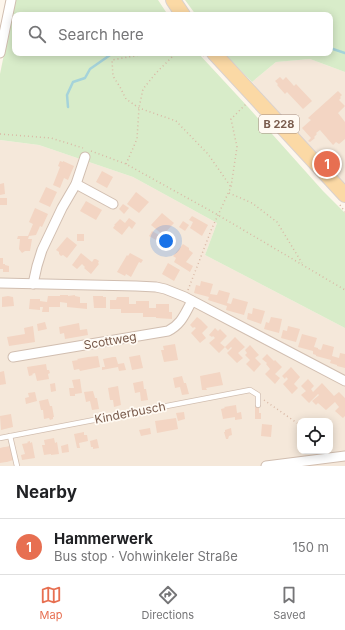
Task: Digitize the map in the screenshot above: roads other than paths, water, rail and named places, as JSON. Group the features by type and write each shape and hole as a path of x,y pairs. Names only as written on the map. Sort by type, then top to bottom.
{"main road":[{"path":"173,0 181,12"},
{"name":"B 228","path":"217,56 345,195"}],"street":[{"path":"0,53 11,0"},
{"path":"33,284 42,250 62,208 76,184 85,157"},
{"path":"76,184 113,204"},
{"path":"0,283 156,287 165,289 188,299 345,381"},
{"name":"Scottweg","path":"12,357 168,331 180,323 188,299"},
{"path":"266,466 345,456"},
{"path":"333,457 339,466"}],"lane":[{"name":"Kinderbusch","path":"0,438 250,390 258,395 258,405"},
{"path":"10,436 17,466"}],"waterway":[{"path":"333,49 345,53"},
{"path":"68,107 67,95 73,82 85,78 90,69 109,56"}],"place":[{"name":"Hammerwerk","path":"327,164"}]}
